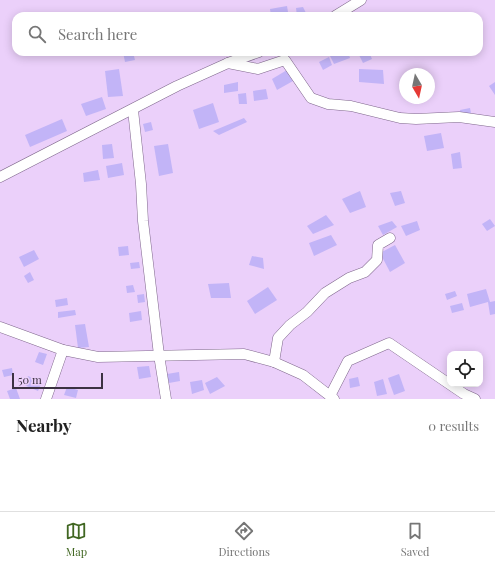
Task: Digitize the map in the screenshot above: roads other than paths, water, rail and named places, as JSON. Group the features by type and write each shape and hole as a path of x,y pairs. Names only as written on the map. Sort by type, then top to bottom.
{"street":[{"path":"341,12 360,0"},
{"path":"0,176 177,86 228,63 248,56"},
{"path":"228,63 258,69 285,60 311,98 328,104 351,106 400,118 416,119 459,117 495,122"},
{"path":"132,110 141,184 143,221 159,355 166,399"},
{"path":"274,362 278,338 290,325 307,312 325,293 349,278 365,272 377,260 378,245 390,238"},
{"path":"0,327 63,350 98,357 244,354 274,362 303,375 332,397 348,361 389,343 464,394 475,399"},
{"path":"46,399 63,350"}]}
